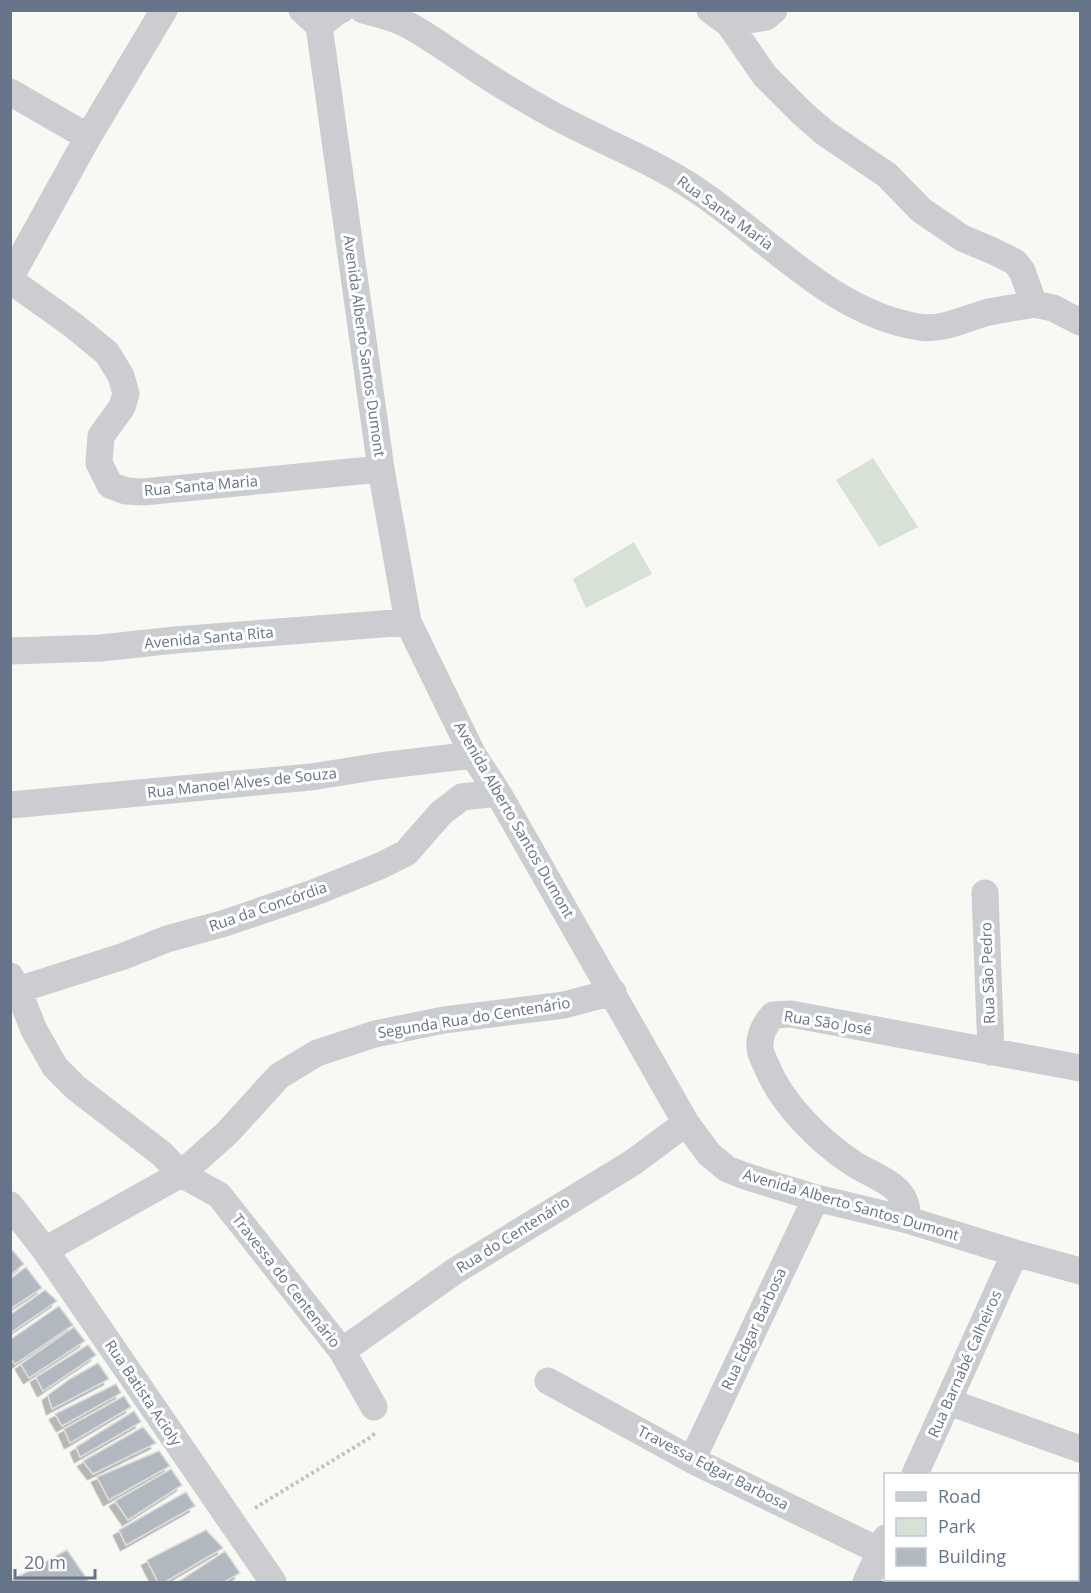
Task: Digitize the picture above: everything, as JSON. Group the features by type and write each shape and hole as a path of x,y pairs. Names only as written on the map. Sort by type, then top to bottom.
{"street":[{"path":"10,279 88,137 164,10"},
{"name":"Rua Santa Maria","path":"363,10 410,26 493,80 546,111 664,170 707,196 845,301 865,310 896,321 929,328 1034,304 1053,309 1080,322"},
{"path":"720,17 766,17 774,10"},
{"name":"Avenida Alberto Santos Dumont","path":"327,14 381,469 408,622 473,755 498,793 686,1123 709,1154 727,1168 745,1176 816,1198 908,1220 1080,1271"},
{"path":"720,17 765,76 825,133 887,175 921,210 945,227 962,238 1015,262 1022,271 1034,304"},
{"path":"10,92 88,137"},
{"name":"Rua Santa Maria","path":"10,279 107,353 121,376 126,394 122,407 101,436 99,463 110,485 126,491 143,492 381,469"},
{"name":"Avenida Santa Rita","path":"10,651 101,648 408,622"},
{"name":"Rua Manoel Alves de Souza","path":"10,805 311,777 473,755"},
{"name":"Rua da Concórdia","path":"14,983 124,956 167,939 225,923 313,893 406,853 441,813 462,797 498,793"},
{"name":"Rua São Pedro","path":"985,893 991,1052"},
{"name":"Travessa do Centenário","path":"14,983 34,1030 54,1067 76,1088 162,1154 181,1174 219,1196 342,1351 374,1407"},
{"name":"Segunda Rua do Centenário","path":"45,1250 181,1174 227,1133 279,1076 317,1053 375,1034 444,1020 564,1005 613,992"},
{"name":"Rua São José","path":"908,1220 907,1205 899,1192 854,1163 810,1128 771,1077 759,1049 766,1023 773,1015 791,1014 1080,1068"},
{"name":"Rua do Centenário","path":"342,1351 455,1270 632,1163 686,1123"},
{"name":"Rua Edgar Barbosa","path":"692,1460 816,1198"},
{"name":"Rua Batista Acioly","path":"10,1205 45,1250 273,1582"},
{"name":"Rua Barnabé Calheiros","path":"915,1473 1015,1253"},
{"name":"Travessa Edgar Barbosa","path":"548,1381 692,1460 883,1548"},
{"path":"949,1402 1080,1449"},
{"path":"866,1582 883,1548"}],"path":[{"path":"233,1525 262,1503 308,1477 377,1432 381,1424 381,1417 374,1407"}],"green space":[{"path":"873,458 918,527 879,547 836,480"},
{"path":"634,542 652,574 586,608 573,579"}],"building":[{"path":"13,1251 24,1264 10,1275 10,1252"},
{"path":"26,1267 42,1288 10,1309 10,1279"},
{"path":"45,1290 57,1301 10,1333 10,1315"},
{"path":"59,1306 73,1325 15,1364 10,1357 10,1340"},
{"path":"74,1327 85,1341 29,1378 21,1364"},
{"path":"88,1345 96,1355 43,1391 36,1377"},
{"path":"98,1363 109,1379 52,1409 48,1395"},
{"path":"116,1384 121,1393 62,1426 55,1414"},
{"path":"124,1396 131,1407 70,1443 64,1429"},
{"path":"134,1411 141,1422 80,1457 76,1447"},
{"path":"143,1427 156,1443 93,1474 83,1461"},
{"path":"159,1451 170,1466 109,1500 97,1477"},
{"path":"171,1469 182,1485 128,1520 115,1501"},
{"path":"186,1492 195,1506 126,1545 119,1530"},
{"path":"206,1530 223,1548 165,1582 158,1582 147,1560"},
{"path":"67,1550 89,1582 10,1582 10,1581"},
{"path":"225,1551 240,1573 224,1582 178,1582"}]}
